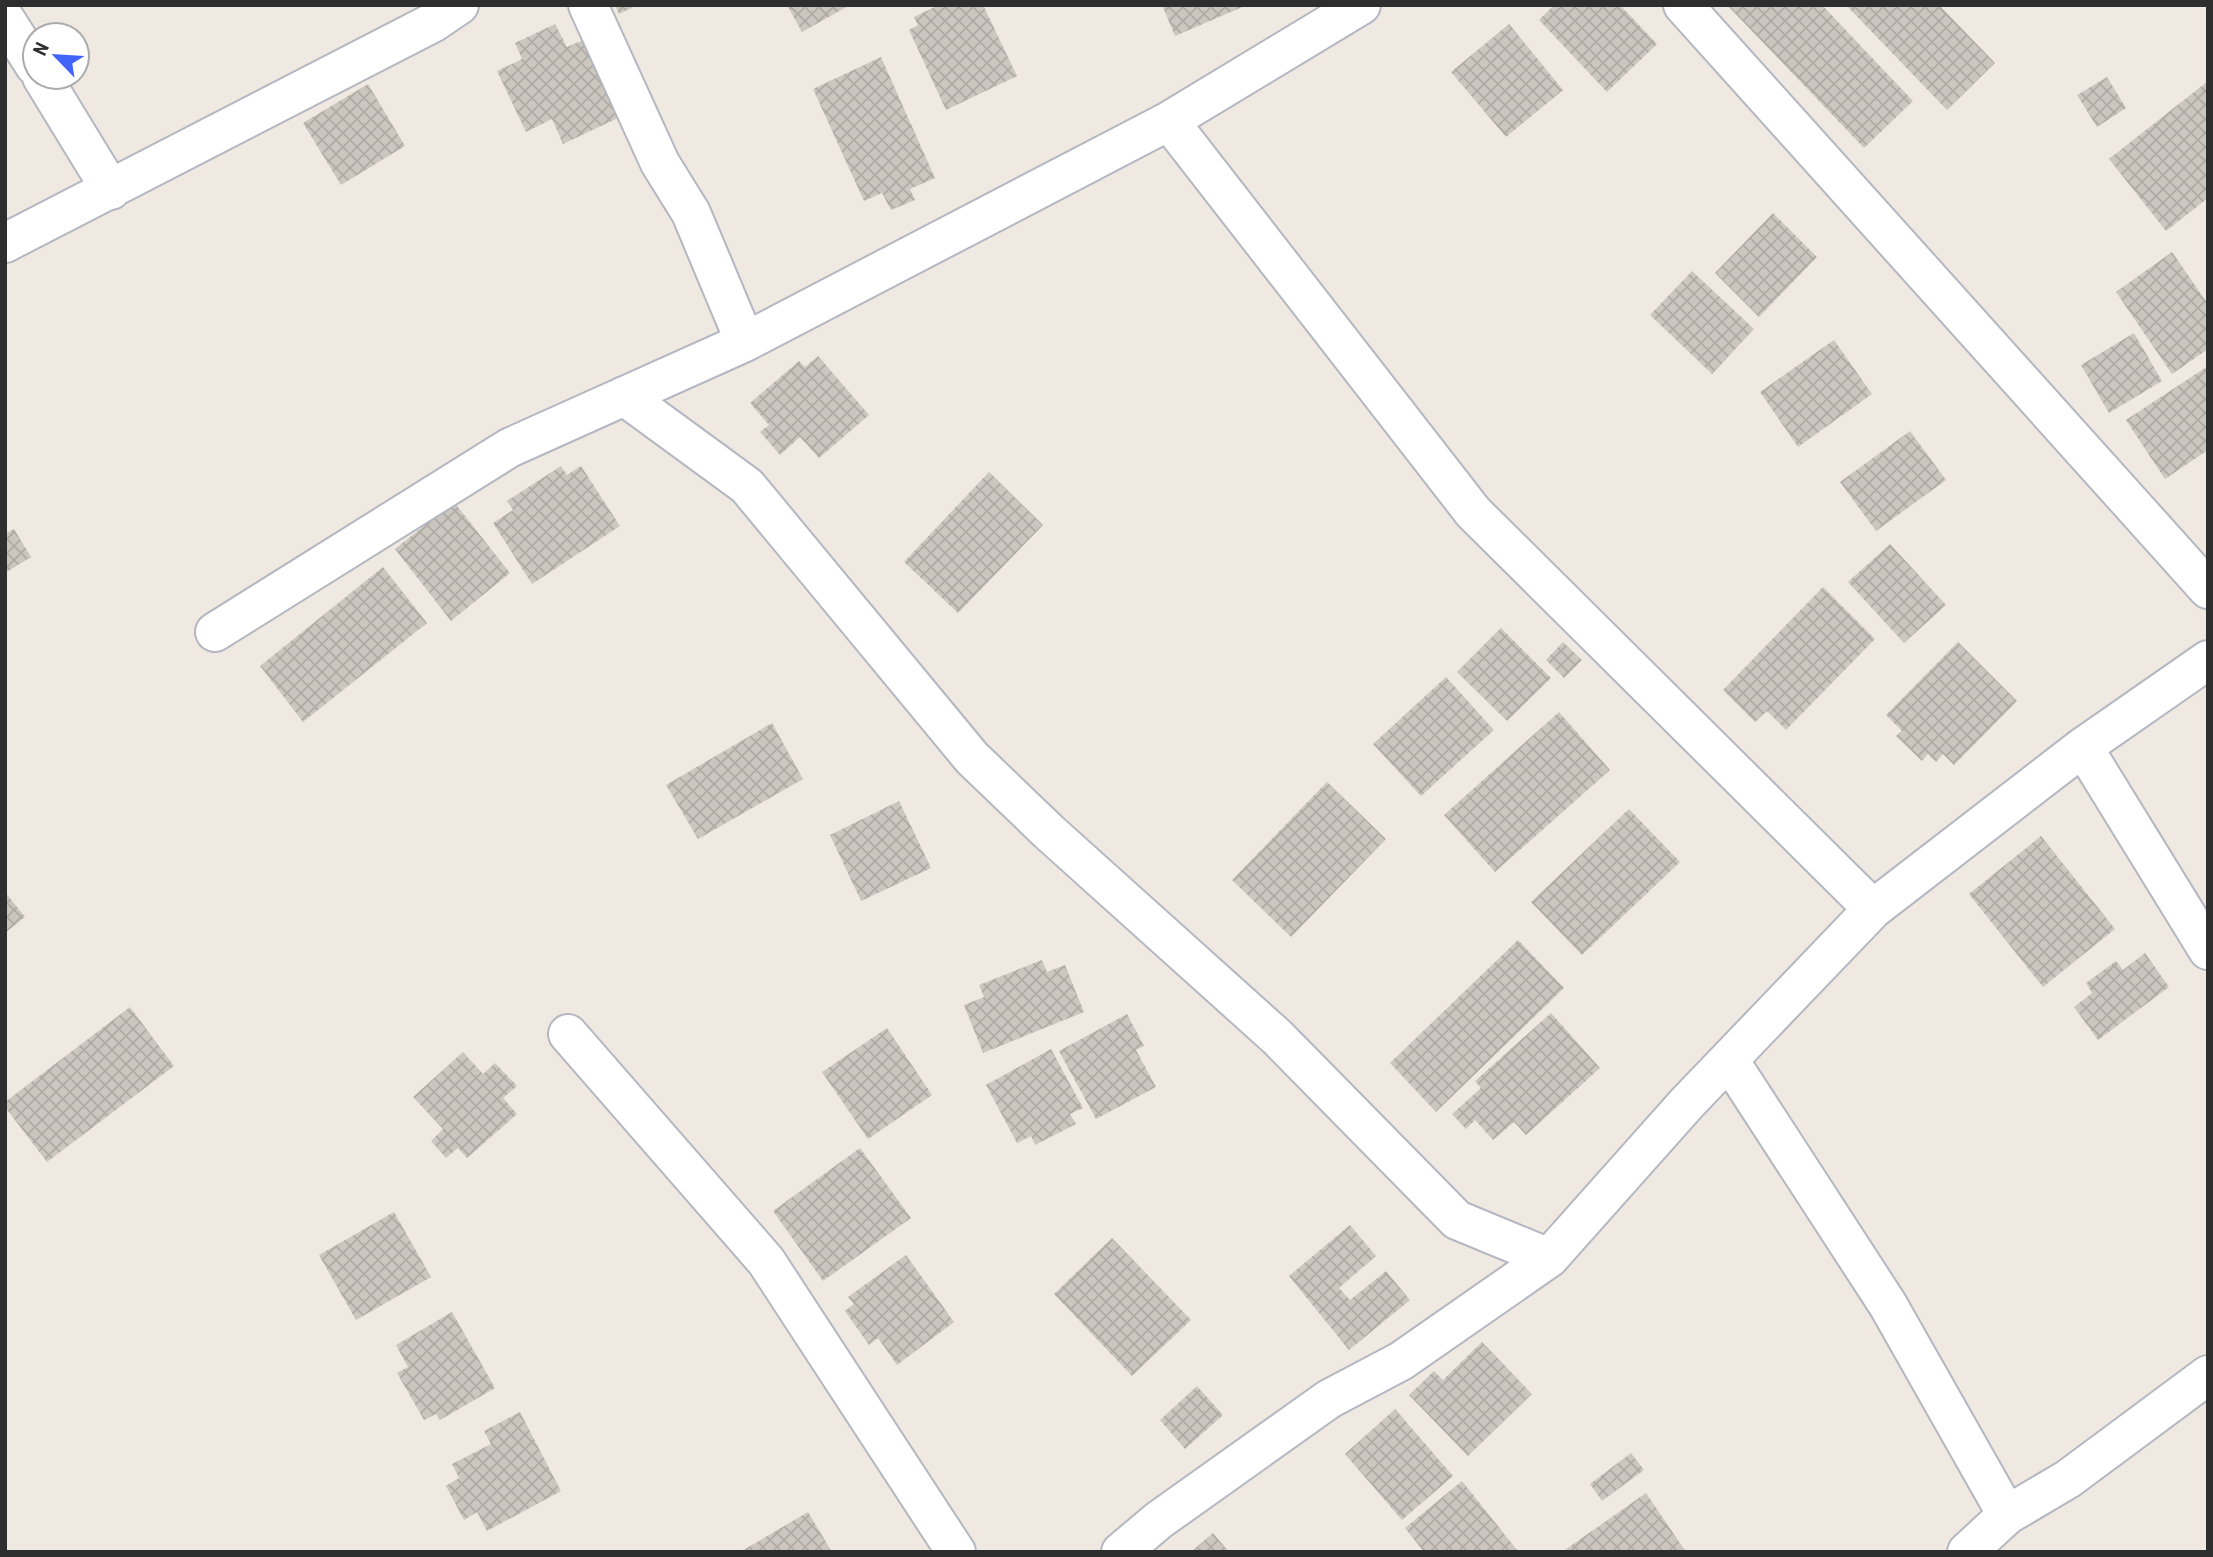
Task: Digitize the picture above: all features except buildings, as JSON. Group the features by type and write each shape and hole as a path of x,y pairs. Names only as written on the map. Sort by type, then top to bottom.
{"street":[{"path":"5,243 434,22 458,5"},
{"path":"588,5 660,163 691,213 745,342"},
{"path":"215,632 509,448 745,342 1169,121 1361,5"},
{"path":"1682,5 2208,589"},
{"path":"5,19 21,44"},
{"path":"51,91 111,190"},
{"path":"1169,121 1473,512 1873,909"},
{"path":"624,396 747,485 972,758 1049,832 1277,1037 1457,1220 1549,1258"},
{"path":"1121,1552 1160,1520 1329,1399 1401,1361 1549,1258 1729,1060 1873,909 2083,747 2208,660"},
{"path":"2083,747 2208,950"},
{"path":"568,1034 766,1261 956,1552"},
{"path":"1729,1060 1888,1305 2007,1515"},
{"path":"1967,1552 2007,1515 2068,1479 2208,1375"}]}
